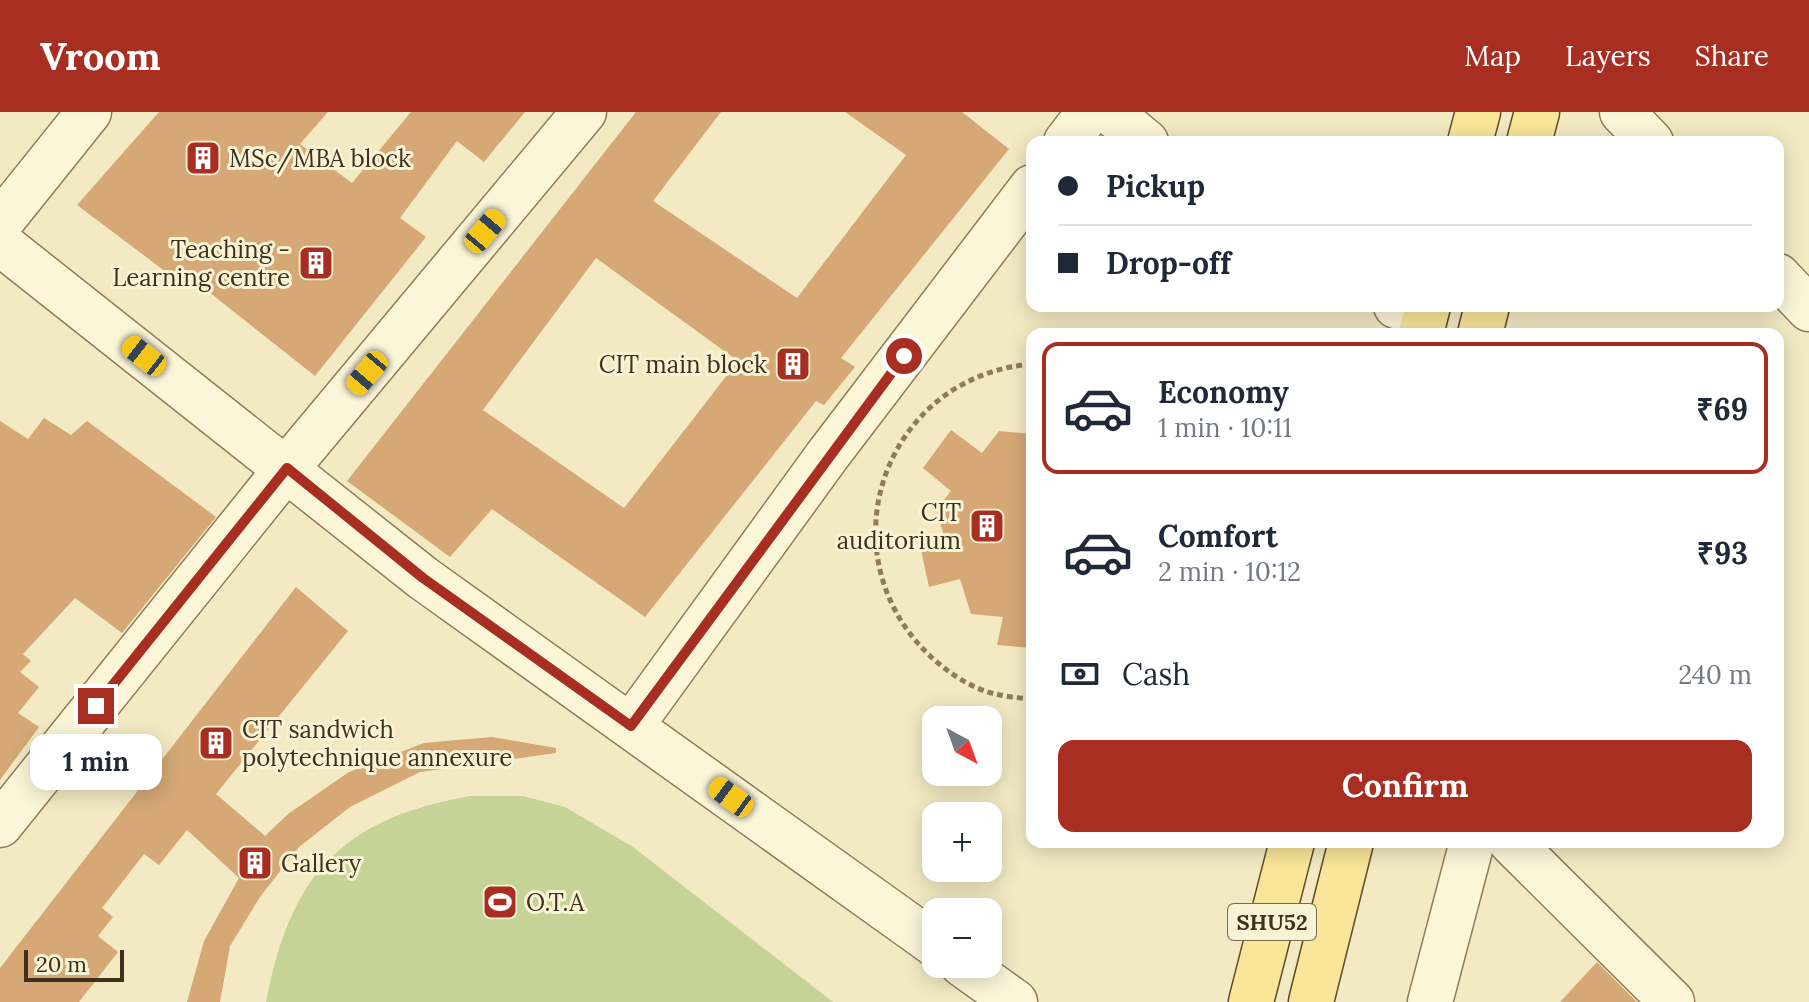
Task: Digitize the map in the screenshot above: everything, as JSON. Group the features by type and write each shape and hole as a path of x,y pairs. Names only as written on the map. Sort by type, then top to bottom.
{"main road":[{"path":"1472,136 1478,112"},
{"path":"1531,136 1537,112"},
{"name":"SHU52","path":"1251,1002 1290,848"},
{"name":"SHU52","path":"1311,1002 1350,848"}],"street":[{"path":"0,223 89,112"},
{"path":"0,825 287,468 584,112"},
{"path":"1071,136 1089,112"},
{"path":"1110,112 1139,136"},
{"path":"1622,112 1645,136"},
{"path":"631,726 827,456 1026,195"},
{"path":"0,243 423,578 922,935"},
{"path":"1784,282 1809,309"},
{"path":"1430,1002 1470,848"},
{"path":"1517,848 1672,1002"},
{"path":"982,978 1015,1002"}],"path":[{"path":"1026,364 1002,366 949,390 907,431 882,479 873,532 882,585 907,633 945,670 993,694 1026,698"}],"green space":[{"name":"O.T.A","path":"470,796 523,796 565,807 633,847 833,1002 266,1002 276,958 290,920 307,888 328,860 355,838 387,820 425,806"}],"building":[{"path":"159,112 328,112 300,144 352,183 411,112 525,112 484,162 457,141 400,218 426,237 315,376 185,273 178,281 77,205"},
{"name":"CIT main block","path":"636,112 721,112 653,201 797,298 906,155 845,112 962,112 1009,149 841,358 855,367 824,405 816,401 645,617 492,509 450,557 347,481","holes":["596,258 738,361 624,508 483,410"]},
{"path":"44,418 71,435 87,421 216,517 122,633 75,598 23,654 31,661 20,672 39,687 18,713 39,727 0,780 0,421 28,439"},
{"name":"CIT auditorium","path":"951,430 982,453 999,431 1026,433 1026,647 997,645 1003,617 971,614 960,579 929,587 921,550 946,542 936,510 951,491 923,468"},
{"path":"296,587 348,631 216,794 265,836 288,814 349,772 424,743 492,737 556,748 556,753 420,772 350,807 299,847 260,897 230,946 220,1002 187,1002 204,941 239,878 187,830 159,865 144,854 102,908 113,917 98,936 118,952 79,1002 0,1002 0,968"},
{"path":"1597,962 1637,1002 1560,1002"}],"place":[{"name":"MSc/MBA block","path":"203,158"},
{"name":"Teaching - Learning centre","path":"316,263"},
{"name":"CIT main block","path":"793,364"},
{"name":"CIT auditorium","path":"987,526"},
{"name":"CIT sandwich polytechnique annexure","path":"216,743"},
{"name":"Gallery","path":"255,863"},
{"name":"O.T.A","path":"500,902"}],"route":[{"path":"96,706 287,468 423,578 631,726 827,456 904,356"}]}
